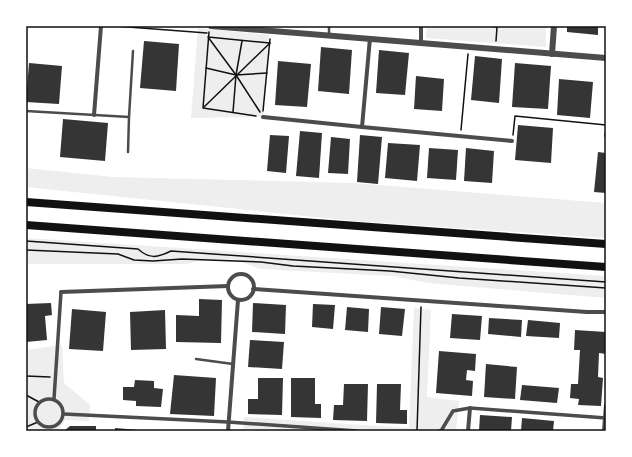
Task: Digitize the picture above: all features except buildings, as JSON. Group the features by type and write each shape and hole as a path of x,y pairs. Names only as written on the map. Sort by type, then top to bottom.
{"highway":[{"path":"26,202 606,244"},
{"path":"26,225 606,267"}],"street":[{"path":"94,115 101,26"},
{"path":"211,26 606,58"},
{"path":"421,26 421,42"},
{"path":"552,54 554,26"},
{"path":"362,127 370,38"},
{"path":"263,117 512,141"},
{"path":"244,275 251,280 253,289 247,299 238,300 230,295 228,286 232,278 244,275"},
{"path":"54,399 61,292 228,286"},
{"path":"253,289 587,312 606,312"},
{"path":"228,431 238,300"},
{"path":"47,398 54,399 60,403 63,407 64,414 59,424 51,429 38,422 35,412 39,402 47,398"},
{"path":"604,431 606,405"},
{"path":"439,431 453,411 470,408 605,418"},
{"path":"468,431 470,408"},
{"path":"64,414 228,422 357,431"}],"lane":[{"path":"329,26 329,35"},
{"path":"128,152 133,51"},
{"path":"26,111 130,117"},
{"path":"196,358 232,364"}],"path":[{"path":"489,26 497,26 495,48"},
{"path":"208,37 270,43"},
{"path":"203,108 208,37"},
{"path":"208,37 236,75 263,117"},
{"path":"233,112 236,75 242,40"},
{"path":"203,108 270,43"},
{"path":"263,117 270,43"},
{"path":"460,136 469,46"},
{"path":"206,68 236,75 267,74"},
{"path":"203,108 263,117"},
{"path":"512,141 515,116 606,125"},
{"path":"26,241 138,249 145,255 160,257 170,251 606,282"},
{"path":"26,250 118,254 134,260 182,259 261,262 293,266 606,288"},
{"path":"418,431 421,300"},
{"path":"26,376 55,377"},
{"path":"26,395 39,402"},
{"path":"26,427 38,422"}],"shaded area":[{"path":"427,26 546,26 546,47 426,38"},
{"path":"198,28 269,35 263,117 191,118"},
{"path":"26,168 113,177 354,183 606,203 606,238 354,221 26,187"},
{"path":"26,238 606,276 606,298 428,283 393,276 260,269 237,260 206,259 186,264 26,264"},
{"path":"414,308 431,310 427,397 459,401 456,431 243,431 244,417 409,428"},
{"path":"62,345 64,383 90,405 89,421 65,420 58,431 26,431 26,350"}]}
